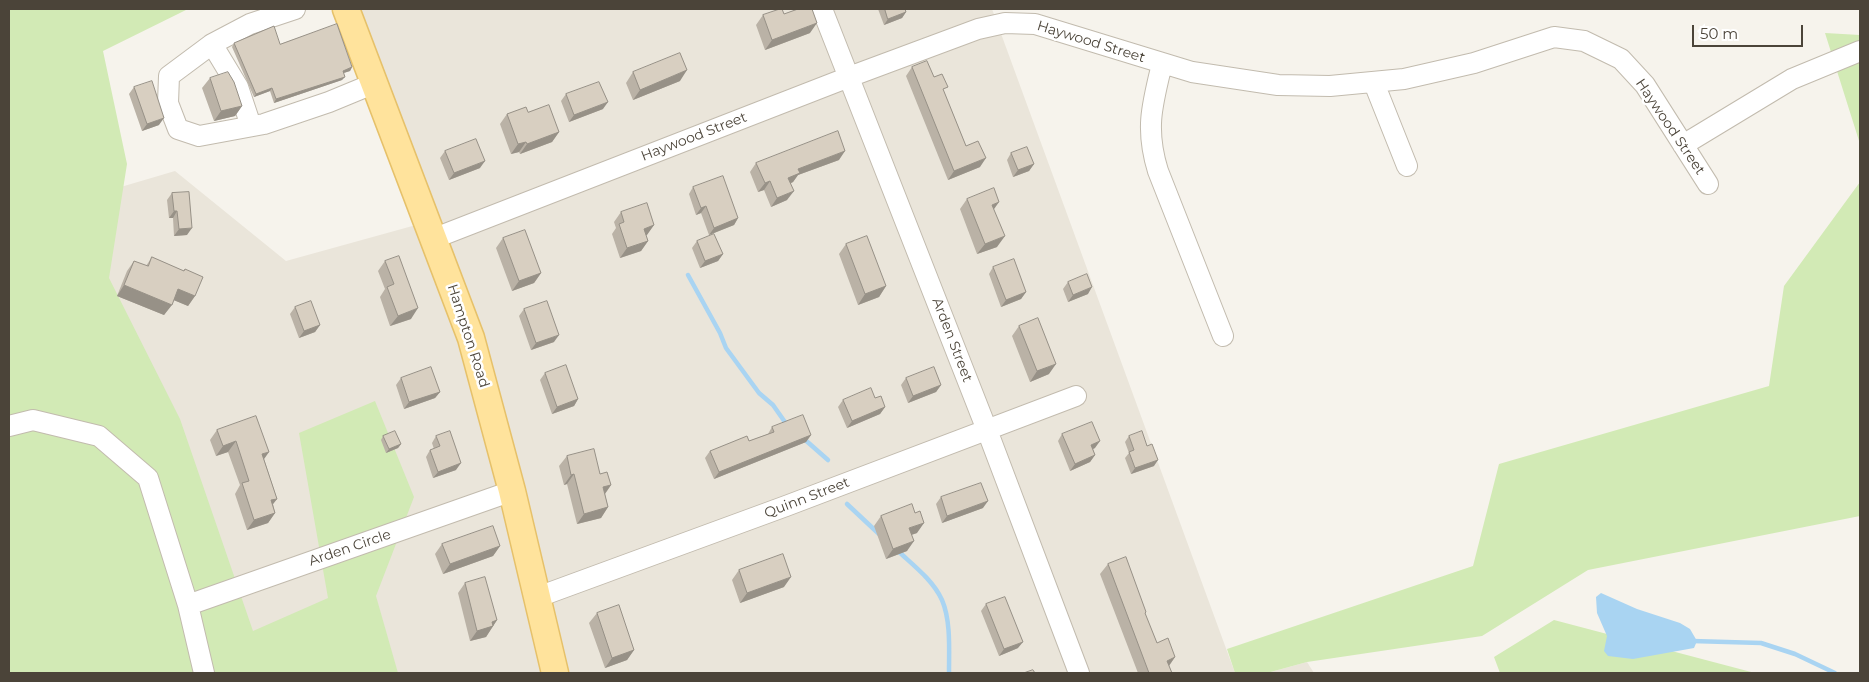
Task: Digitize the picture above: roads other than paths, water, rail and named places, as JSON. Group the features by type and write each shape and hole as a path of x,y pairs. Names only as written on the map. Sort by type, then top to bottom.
{"main road":[{"name":"Hampton Road","path":"346,9 435,238 471,338 512,491 555,673"}],"street":[{"path":"295,9 250,24 212,44 169,76 168,103 178,129 199,136 251,126 328,102 375,83"},
{"name":"Arden Street","path":"822,9 987,430 1079,673"},
{"name":"Haywood Street","path":"435,238 848,77 978,29 1005,23 1035,24 1192,72 1278,85 1330,86 1374,83 1474,63 1554,37 1584,40 1621,59 1645,85 1708,184"},
{"path":"212,44 238,87 251,126"},
{"path":"1683,145 1792,79 1860,50"},
{"path":"1162,64 1152,106 1151,148 1158,171 1223,336"},
{"path":"1374,83 1407,166"},
{"name":"Quinn Street","path":"538,597 1076,396"},
{"path":"9,426 33,420 99,436 148,478 188,605 204,673"},
{"name":"Arden Circle","path":"188,605 512,491"}],"water":[{"path":"1601,593 1637,609 1680,623 1690,629 1697,641 1694,648 1633,659 1608,656 1604,651 1607,636 1597,613 1596,597"}],"waterway":[{"path":"688,275 720,333 726,348 759,393 773,405 787,425"},
{"path":"803,438 828,460"},
{"path":"847,504 879,534"},
{"path":"898,551 928,579 942,600 948,626 949,673"},
{"path":"1692,641 1761,643 1795,654 1835,673"}]}
